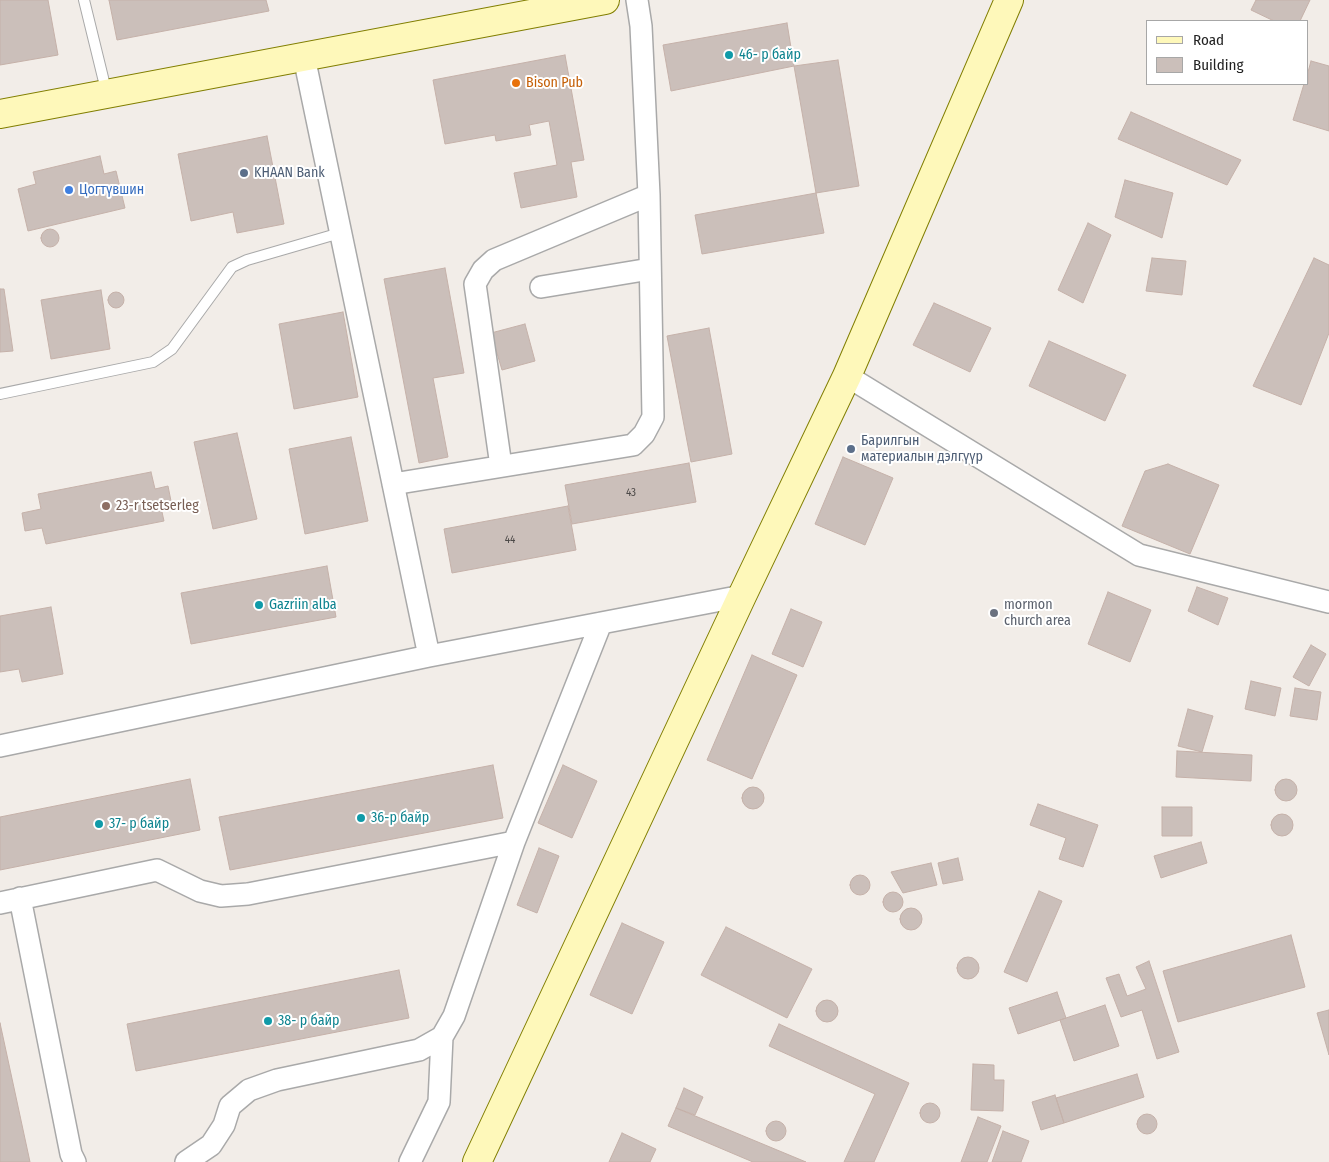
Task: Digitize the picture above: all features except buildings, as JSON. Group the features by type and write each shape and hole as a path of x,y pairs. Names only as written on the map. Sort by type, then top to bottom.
{"street":[{"path":"0,114 605,0"},
{"path":"393,484 633,445 644,434 653,417 649,195 641,26 637,0"},
{"path":"477,1162 742,596 848,376 1009,0"},
{"path":"304,57 429,656"},
{"path":"501,466 475,284 483,270 494,260 649,195"},
{"path":"541,288 650,269"},
{"path":"848,376 1139,555 1329,602"},
{"path":"0,746 429,656 742,596"},
{"path":"410,1162 439,1102 442,1037 454,1016 514,842 601,622"},
{"path":"75,1162 71,1154 10,900 156,870 200,891 221,896 248,894 514,842"},
{"path":"186,1162 211,1145 224,1125 230,1106 248,1090 278,1080 419,1050 442,1037"}],"lane":[{"path":"84,0 108,95"},
{"path":"0,394 152,362 172,349 232,268 247,260 340,233"}],"place":[{"name":"46- р байр","path":"729,55"},
{"name":"Bison Pub","path":"516,83"},
{"name":"KHAAN Bank","path":"244,173"},
{"name":"Цогтүвшин","path":"69,190"},
{"name":"Барилгын материалын дэлгүүр","path":"851,449"},
{"name":"23-r tsetserleg","path":"106,506"},
{"name":"Gazriin alba","path":"259,605"},
{"name":"mormon church area","path":"994,613"},
{"name":"36-р байр","path":"361,818"},
{"name":"37- р байр","path":"99,824"},
{"name":"38- р байр","path":"268,1021"}]}
